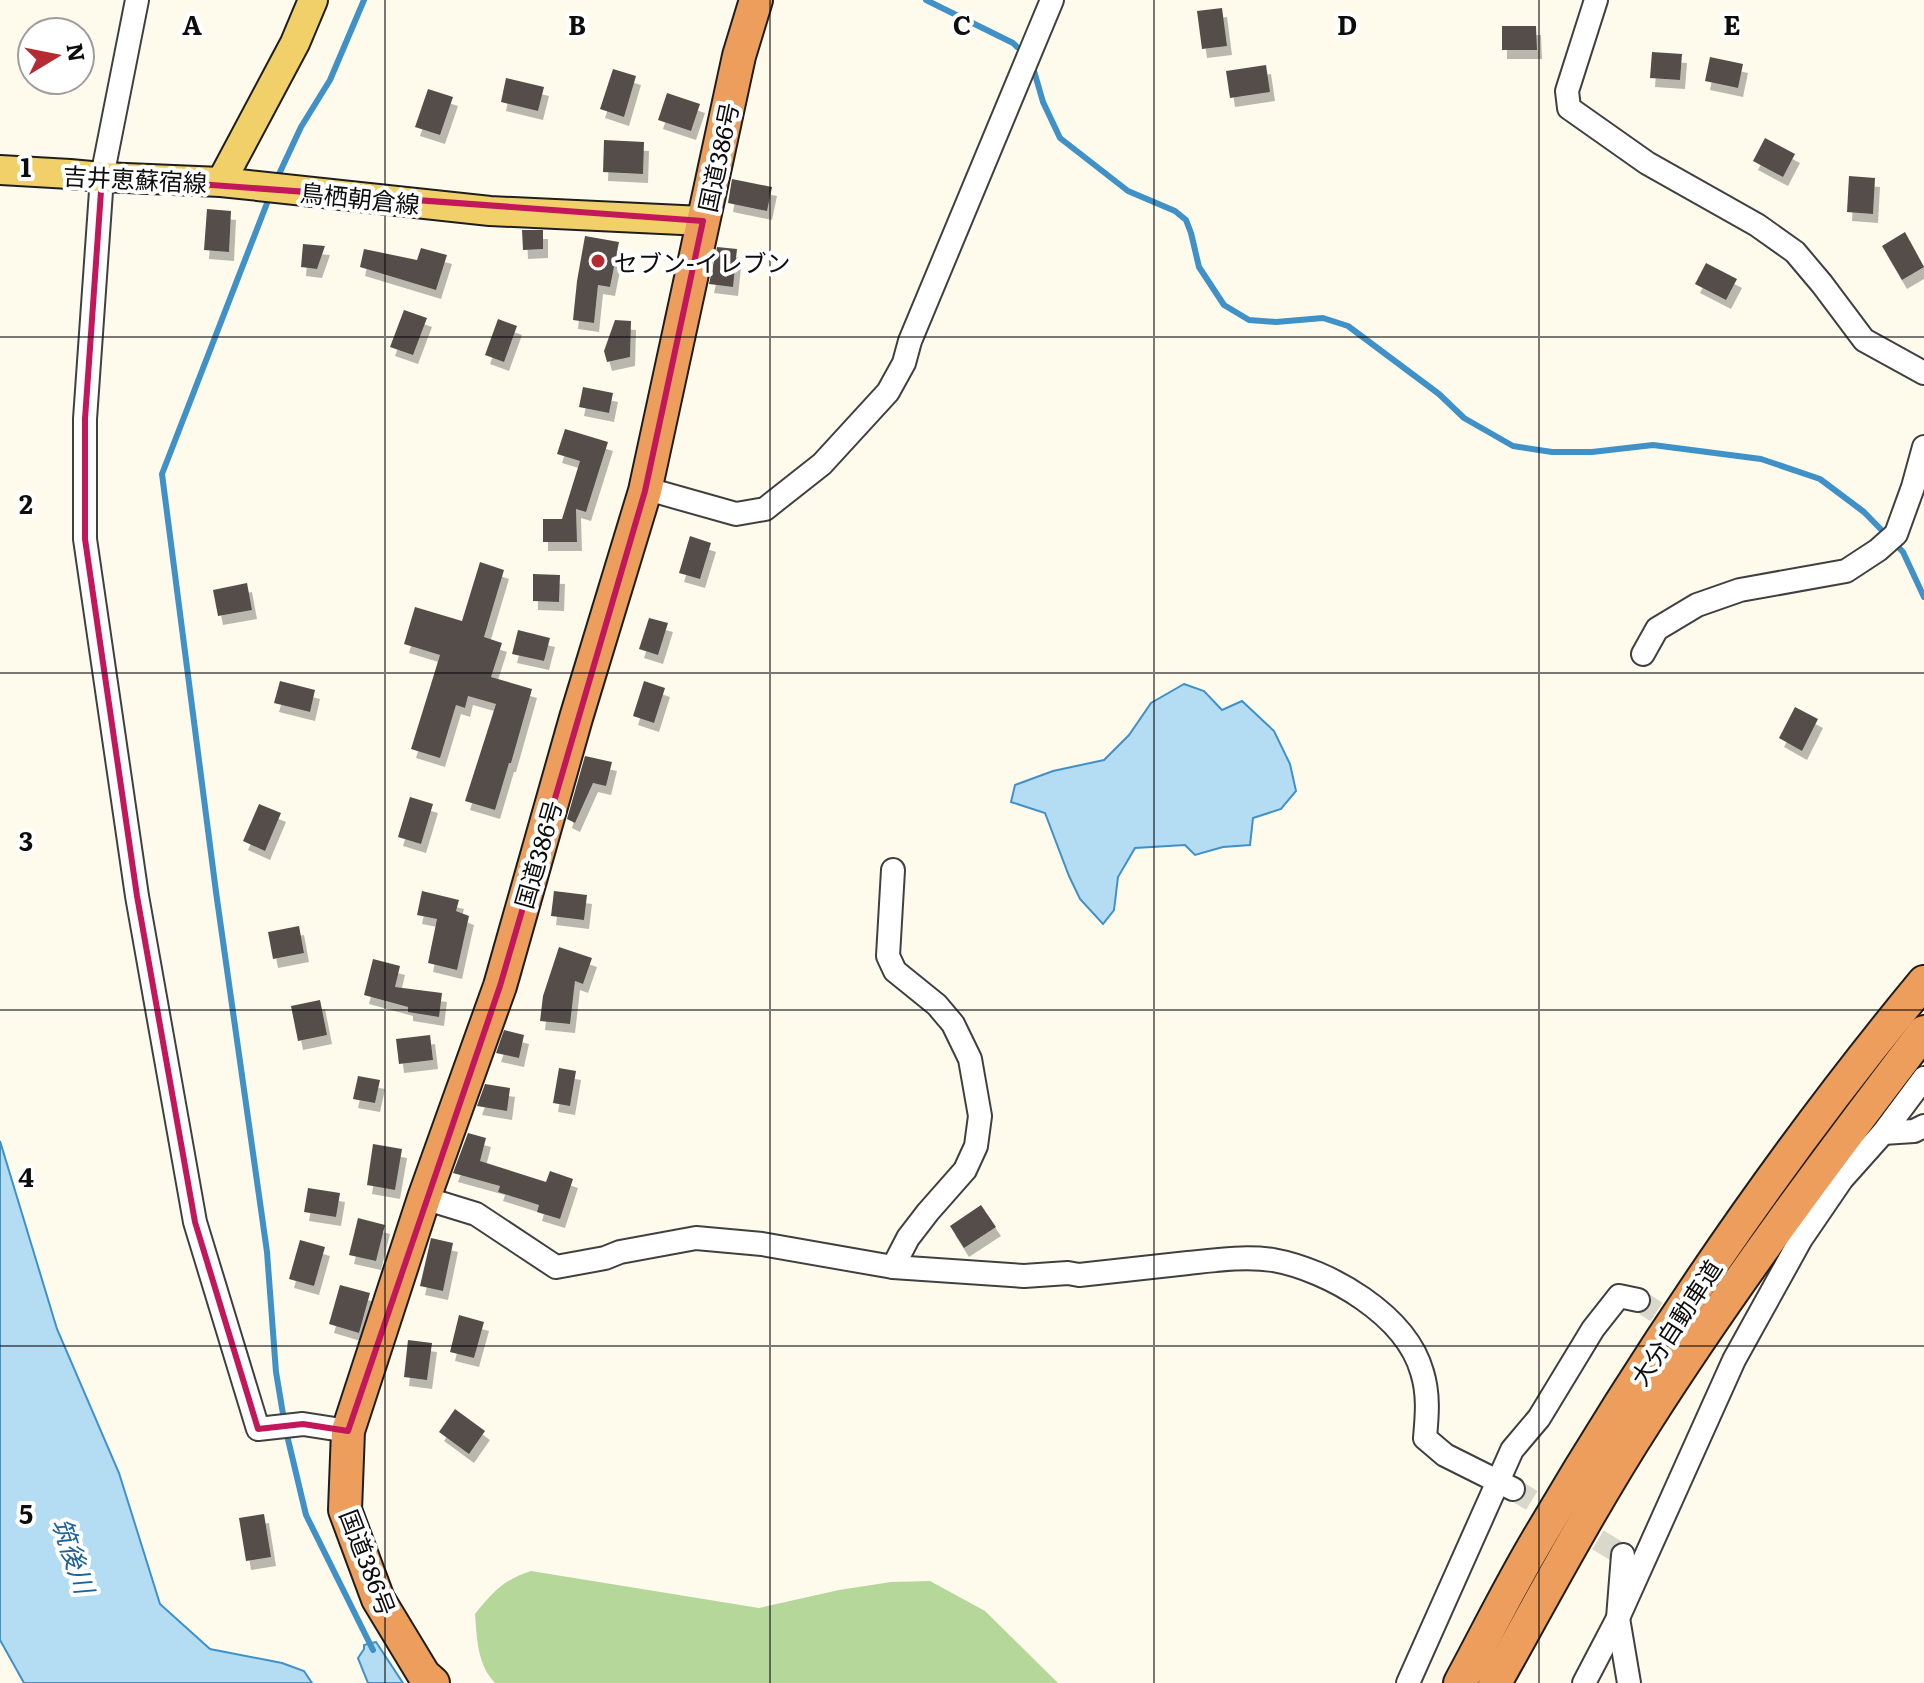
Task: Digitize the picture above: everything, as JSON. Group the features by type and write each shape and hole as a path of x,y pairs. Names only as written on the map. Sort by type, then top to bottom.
{"highway":[{"name":"国道386号","path":"433,1683 424,1675 378,1599 345,1510 348,1431 424,1198 500,986 576,718 645,491 739,56 756,0"},
{"name":"大分自動車道","path":"1460,1683 1537,1541 1619,1407 1712,1265 1807,1132 1924,982"},
{"name":"大分自動車道","path":"1495,1683 1560,1565 1645,1422 1752,1264 1924,1032"}],"main road":[{"path":"221,182 295,43 313,0"},
{"name":"吉井恵蘇宿線","path":"0,170 221,182"},
{"name":"鳥栖朝倉線","path":"221,182 490,211 703,221"}],"street":[{"path":"137,0 102,177 84,453 85,539 102,660 137,896 195,1222 258,1429 292,1425 348,1431"},
{"path":"645,491 736,514 765,509 822,464 888,392 904,363 910,341 1052,0"},
{"path":"1596,0 1567,91 1569,108 1647,163 1757,225 1795,252 1864,340 1924,373"},
{"path":"1643,654 1657,629 1697,605 1740,590 1846,571 1878,550 1896,534 1924,447"},
{"path":"893,870 888,956 895,971 937,1005 953,1024 970,1059 980,1116 976,1146 965,1170 908,1238 893,1267"},
{"path":"1584,1683 1618,1618 1734,1360 1801,1239 1842,1179 1883,1133 1924,1078"},
{"path":"1883,1133 1914,1131 1924,1126"},
{"path":"424,1198 476,1214 556,1267 696,1238 762,1244 893,1267 1024,1276 1079,1275 1233,1258 1272,1260 1309,1270 1364,1299 1393,1322 1411,1344 1422,1372 1428,1403 1425,1438 1445,1455 1506,1485"},
{"path":"1408,1683 1506,1485 1512,1450 1539,1418 1593,1329 1619,1296 1638,1300"},
{"path":"1712,1348 1734,1360"},
{"path":"1623,1555 1618,1618 1629,1683"}],"highlighted area":[{"path":"102,177 703,221 645,491 500,986 348,1431 303,1424 258,1429 195,1222 137,896 85,539 85,419"}],"green space":[{"path":"531,1571 759,1608 839,1590 891,1582 930,1581 985,1611 1058,1683 495,1683 481,1659 475,1614 499,1588"}],"water":[{"path":"1184,684 1204,691 1222,710 1242,701 1274,731 1290,764 1296,791 1281,809 1253,818 1250,845 1223,847 1195,855 1185,845 1135,848 1118,877 1114,910 1103,924 1080,899 1045,813 1011,802 1015,785 1053,771 1104,760 1129,735 1151,703"},
{"name":"筑後川","path":"0,1141 57,1329 119,1473 160,1604 210,1649 282,1663 304,1671 312,1683 24,1683 0,1640"},
{"path":"376,1642 403,1683 368,1683 358,1658 364,1645"}],"building":[{"path":"1222,8 1227,46 1202,49 1197,11"},
{"path":"1502,26 1536,26 1537,50 1502,50"},
{"path":"1652,52 1682,54 1680,80 1650,78"},
{"path":"1710,57 1743,64 1738,88 1705,81"},
{"path":"1266,65 1270,92 1230,98 1226,71"},
{"path":"613,69 636,76 624,117 600,109"},
{"path":"506,78 544,87 538,111 501,102"},
{"path":"428,89 453,97 440,135 415,127"},
{"path":"667,93 700,104 691,131 658,120"},
{"path":"1765,138 1795,154 1783,177 1753,161"},
{"path":"604,140 644,142 643,174 603,172"},
{"path":"1849,176 1875,178 1873,214 1847,212"},
{"path":"732,179 772,187 767,211 728,203"},
{"path":"207,209 231,211 229,252 204,250"},
{"path":"522,230 543,230 543,249 523,250"},
{"path":"1905,232 1924,267 1902,280 1882,246"},
{"name":"セブン-イレブン","path":"585,236 619,242 610,287 598,285 594,323 573,320"},
{"path":"303,244 325,246 317,269 301,267"},
{"path":"717,247 737,249 733,287 709,284"},
{"path":"421,248 447,255 436,290 360,267 364,249 417,260"},
{"path":"1706,263 1737,279 1726,300 1695,284"},
{"path":"404,310 427,318 413,355 390,347"},
{"path":"498,319 517,326 504,362 485,355"},
{"path":"615,320 631,321 630,357 607,362 604,351"},
{"path":"583,387 613,393 609,413 579,407"},
{"path":"565,429 608,442 586,512 576,509 577,542 543,542 543,519 562,519 580,461 557,454"},
{"path":"690,536 711,543 700,579 679,573"},
{"path":"480,562 504,570 484,637 502,643 491,677 532,689 495,810 465,801 496,704 468,696 465,708 456,705 440,758 411,749 440,655 404,644 415,607 462,621"},
{"path":"533,574 560,575 559,602 533,601"},
{"path":"247,583 252,610 218,616 213,590"},
{"path":"649,618 668,623 658,655 639,649"},
{"path":"518,630 550,638 544,661 512,654"},
{"path":"280,681 315,690 310,712 274,703"},
{"path":"644,681 665,688 654,723 633,716"},
{"path":"1795,707 1818,719 1802,751 1779,738"},
{"path":"585,756 612,762 606,786 593,783 575,823 567,819"},
{"path":"410,797 433,804 421,844 398,837"},
{"path":"259,804 281,813 265,851 243,841"},
{"path":"422,891 459,900 456,911 469,916 457,970 428,963 437,919 417,915"},
{"path":"554,891 587,895 584,920 551,916"},
{"path":"299,926 304,953 273,959 268,932"},
{"path":"559,947 592,958 583,984 575,981 570,1024 540,1021 543,996"},
{"path":"373,959 400,966 395,987 442,993 439,1017 408,1012 408,1007 364,995"},
{"path":"320,1000 327,1035 298,1041 291,1006"},
{"path":"504,1030 524,1035 519,1058 496,1053"},
{"path":"430,1035 433,1060 399,1064 396,1039"},
{"path":"559,1068 576,1071 570,1106 553,1103"},
{"path":"358,1076 380,1080 375,1103 353,1099"},
{"path":"485,1084 510,1088 507,1111 477,1106"},
{"path":"468,1133 486,1138 480,1161 546,1182 550,1171 573,1179 560,1219 537,1212 539,1205 498,1192 500,1186 453,1173"},
{"path":"373,1144 402,1149 395,1190 367,1185"},
{"path":"308,1188 340,1193 336,1217 304,1212"},
{"path":"981,1205 996,1227 964,1248 950,1226"},
{"path":"358,1218 385,1225 376,1261 349,1255"},
{"path":"431,1238 453,1243 443,1291 420,1286"},
{"path":"300,1240 325,1247 314,1286 289,1279"},
{"path":"340,1285 370,1293 359,1333 329,1324"},
{"path":"459,1315 484,1322 474,1358 450,1352"},
{"path":"408,1340 432,1343 427,1380 404,1377"},
{"path":"455,1409 485,1431 469,1454 439,1432"},
{"path":"264,1514 271,1557 246,1561 239,1518"}],"waterway":[{"path":"280,172 301,127 330,80 364,0"},
{"path":"926,0 1017,47"},
{"path":"1032,64 1043,102 1060,138 1128,191 1175,211 1186,220 1199,267 1224,305 1249,320 1276,322 1323,318 1348,326 1439,394 1464,418 1513,446 1552,452 1592,452 1653,445 1761,459 1820,479 1864,512 1903,552 1924,597"},
{"path":"269,198 162,474 267,1252 276,1372 284,1420"},
{"path":"286,1431 306,1515 373,1650"}],"tunnel":[{"path":"1638,1300 1684,1330"},
{"path":"1513,1489 1623,1555"}],"place":[{"name":"セブン-イレブン","path":"598,261"}]}
